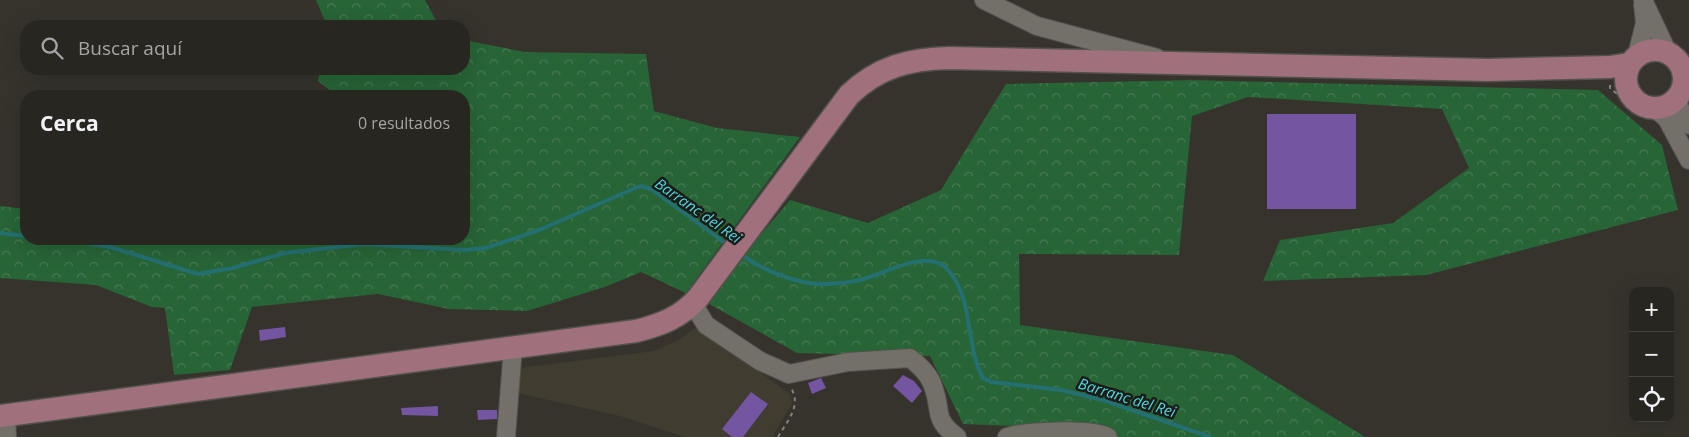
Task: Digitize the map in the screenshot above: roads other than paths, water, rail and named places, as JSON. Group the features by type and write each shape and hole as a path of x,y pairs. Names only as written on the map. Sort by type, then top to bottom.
{"main road":[{"path":"3,415 646,329 676,317 696,301 849,95 867,78 896,64 917,60 948,58 1488,70 1610,67 1633,60 1652,50 1679,61 1684,74 1669,101 1645,106 1630,94 1610,83 1488,70"},
{"path":"1630,94 1625,79 1633,60"}],"street":[{"path":"984,0 1037,26 1091,42 1141,52 1172,63"},
{"path":"1633,60 1645,23 1643,0"},
{"path":"1643,0 1679,61"},
{"path":"1669,101 1689,125"},
{"path":"1669,101 1667,119 1689,160"},
{"path":"696,301 706,325 760,361 789,374 848,362 910,358 925,370 934,390 937,411 945,428 957,437"},
{"path":"508,435 513,347"},
{"path":"3,415 7,437"},
{"path":"1007,437 1020,433 1076,432 1108,437"}],"waterway":[{"name":"Barranc del Rei","path":"381,245 464,250 486,248 539,230 640,186 651,189 728,245"},
{"name":"Barranc del Rei","path":"0,233 20,235"},
{"name":"Barranc del Rei","path":"98,245 198,274 233,268 285,253 355,245"},
{"name":"Barranc del Rei","path":"740,254 759,266 781,275 814,284 837,284 856,281 917,262 939,263 948,270 962,294 977,365 983,378 991,382 1061,390 1103,400 1210,437"}]}
